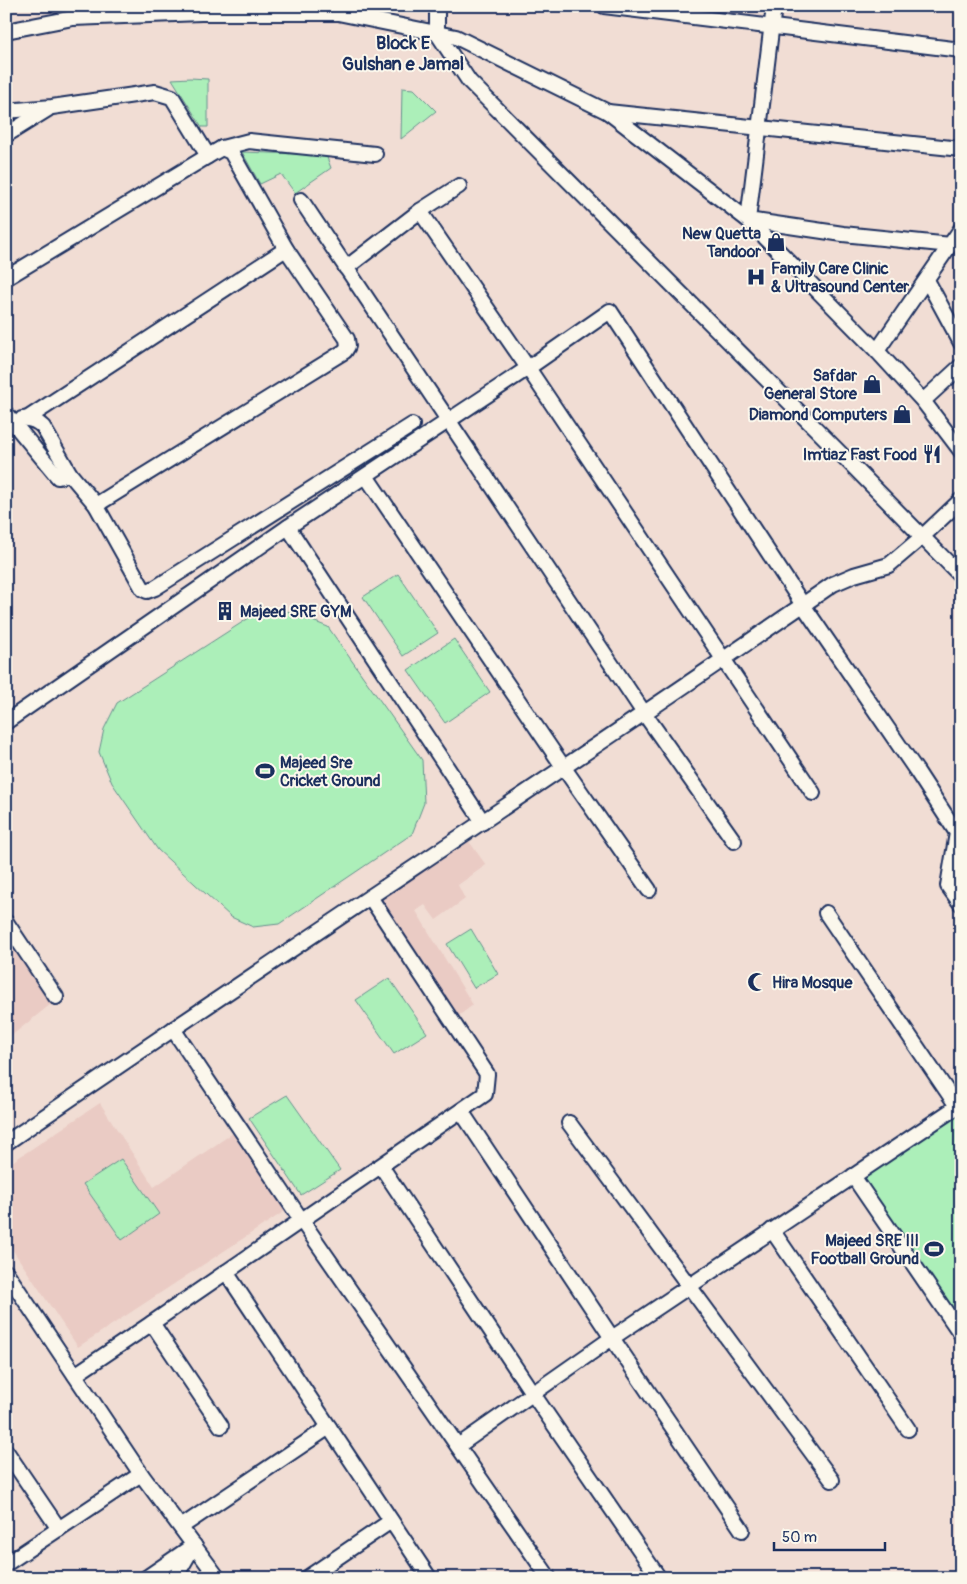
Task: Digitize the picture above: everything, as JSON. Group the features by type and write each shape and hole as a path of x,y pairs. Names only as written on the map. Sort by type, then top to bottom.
{"street":[{"path":"437,6 437,33 469,81 961,576"},
{"path":"604,6 961,50"},
{"path":"748,220 774,6"},
{"path":"6,31 73,18 92,12 184,10 338,13 456,37 608,112 748,220 877,351 923,401 961,451"},
{"path":"6,111 52,107 155,92 172,97 208,156"},
{"path":"6,135 52,107"},
{"path":"608,112 961,149"},
{"path":"6,278 222,148 249,141 375,154"},
{"path":"96,505 346,351 348,346 347,339 286,249 231,152 222,148"},
{"path":"346,268 420,212 459,186"},
{"path":"301,200 644,713 734,841"},
{"path":"420,212 528,368 813,793"},
{"path":"748,220 843,234 951,245"},
{"path":"877,351 961,230"},
{"path":"28,418 286,249"},
{"path":"927,280 961,343"},
{"path":"6,722 288,527 449,421 610,311 803,605 957,833 948,886 961,904"},
{"path":"923,401 961,366"},
{"path":"8,417 28,418 37,421 43,427 70,474 96,505 143,589 147,591 155,588 412,425"},
{"path":"8,417 58,477 70,474"},
{"path":"366,476 564,768 650,890"},
{"path":"6,1143 564,768 833,584 854,575 889,565 961,500"},
{"path":"288,527 483,822"},
{"path":"75,1374 302,1221 485,1094 487,1074 370,897"},
{"path":"458,1446 612,1338 959,1105 826,913"},
{"path":"6,922 56,997"},
{"path":"173,1029 302,1221 548,1578"},
{"path":"461,1111 742,1530"},
{"path":"569,1123 832,1480"},
{"path":"382,1166 658,1578"},
{"path":"853,1176 961,1334"},
{"path":"772,1230 908,1429"},
{"path":"6,1272 141,1474 218,1578"},
{"path":"226,1272 428,1576"},
{"path":"152,1323 222,1426"},
{"path":"180,1527 329,1427"},
{"path":"6,1451 59,1529"},
{"path":"6,1564 141,1474"},
{"path":"307,1578 391,1521"},
{"path":"146,1578 194,1545"},
{"path":"175,1578 194,1545"}],"shaded area":[{"path":"468,840 486,865 458,885 465,899 436,920 425,905 416,911 473,1005 457,1017 378,900"},
{"path":"6,939 51,1004 6,1040"},
{"path":"100,1103 154,1187 233,1133 288,1209 78,1347 6,1240 6,1166"}],"green space":[{"path":"172,79 208,79 208,127 202,127"},
{"path":"402,88 414,89 436,111 401,139"},
{"path":"242,152 326,155 331,168 295,193 281,174 260,184"},
{"path":"398,574 438,633 403,656 363,597"},
{"name":"Majeed Sre Cricket Ground","path":"287,611 328,627 422,760 424,803 412,834 279,924 253,927 231,917 158,850 112,783 99,752 104,729 117,703 252,616"},
{"path":"454,639 490,692 445,723 408,670"},
{"path":"471,929 498,974 474,988 447,944"},
{"path":"389,978 427,1033 394,1054 356,1000"},
{"path":"287,1095 340,1170 301,1195 249,1118"},
{"name":"Majeed SRE III Football Ground","path":"961,1107 961,1323 853,1176"},
{"path":"121,1159 159,1214 122,1240 83,1184"}],"place":[{"name":"New Quetta Tandoor","path":"776,242"},
{"name":"Family Care Clinic & Ultrasound Center","path":"756,277"},
{"name":"Safdar General Store","path":"872,384"},
{"name":"Diamond Computers","path":"902,414"},
{"name":"Imtiaz Fast Food","path":"932,454"},
{"name":"Majeed SRE GYM","path":"225,611"},
{"name":"Majeed Sre Cricket Ground","path":"265,771"},
{"name":"Hira Mosque","path":"757,982"},
{"name":"Majeed SRE III Football Ground","path":"934,1249"}],"district":[{"name":"Block E Gulshan e Jamal","path":"403,53"}]}
